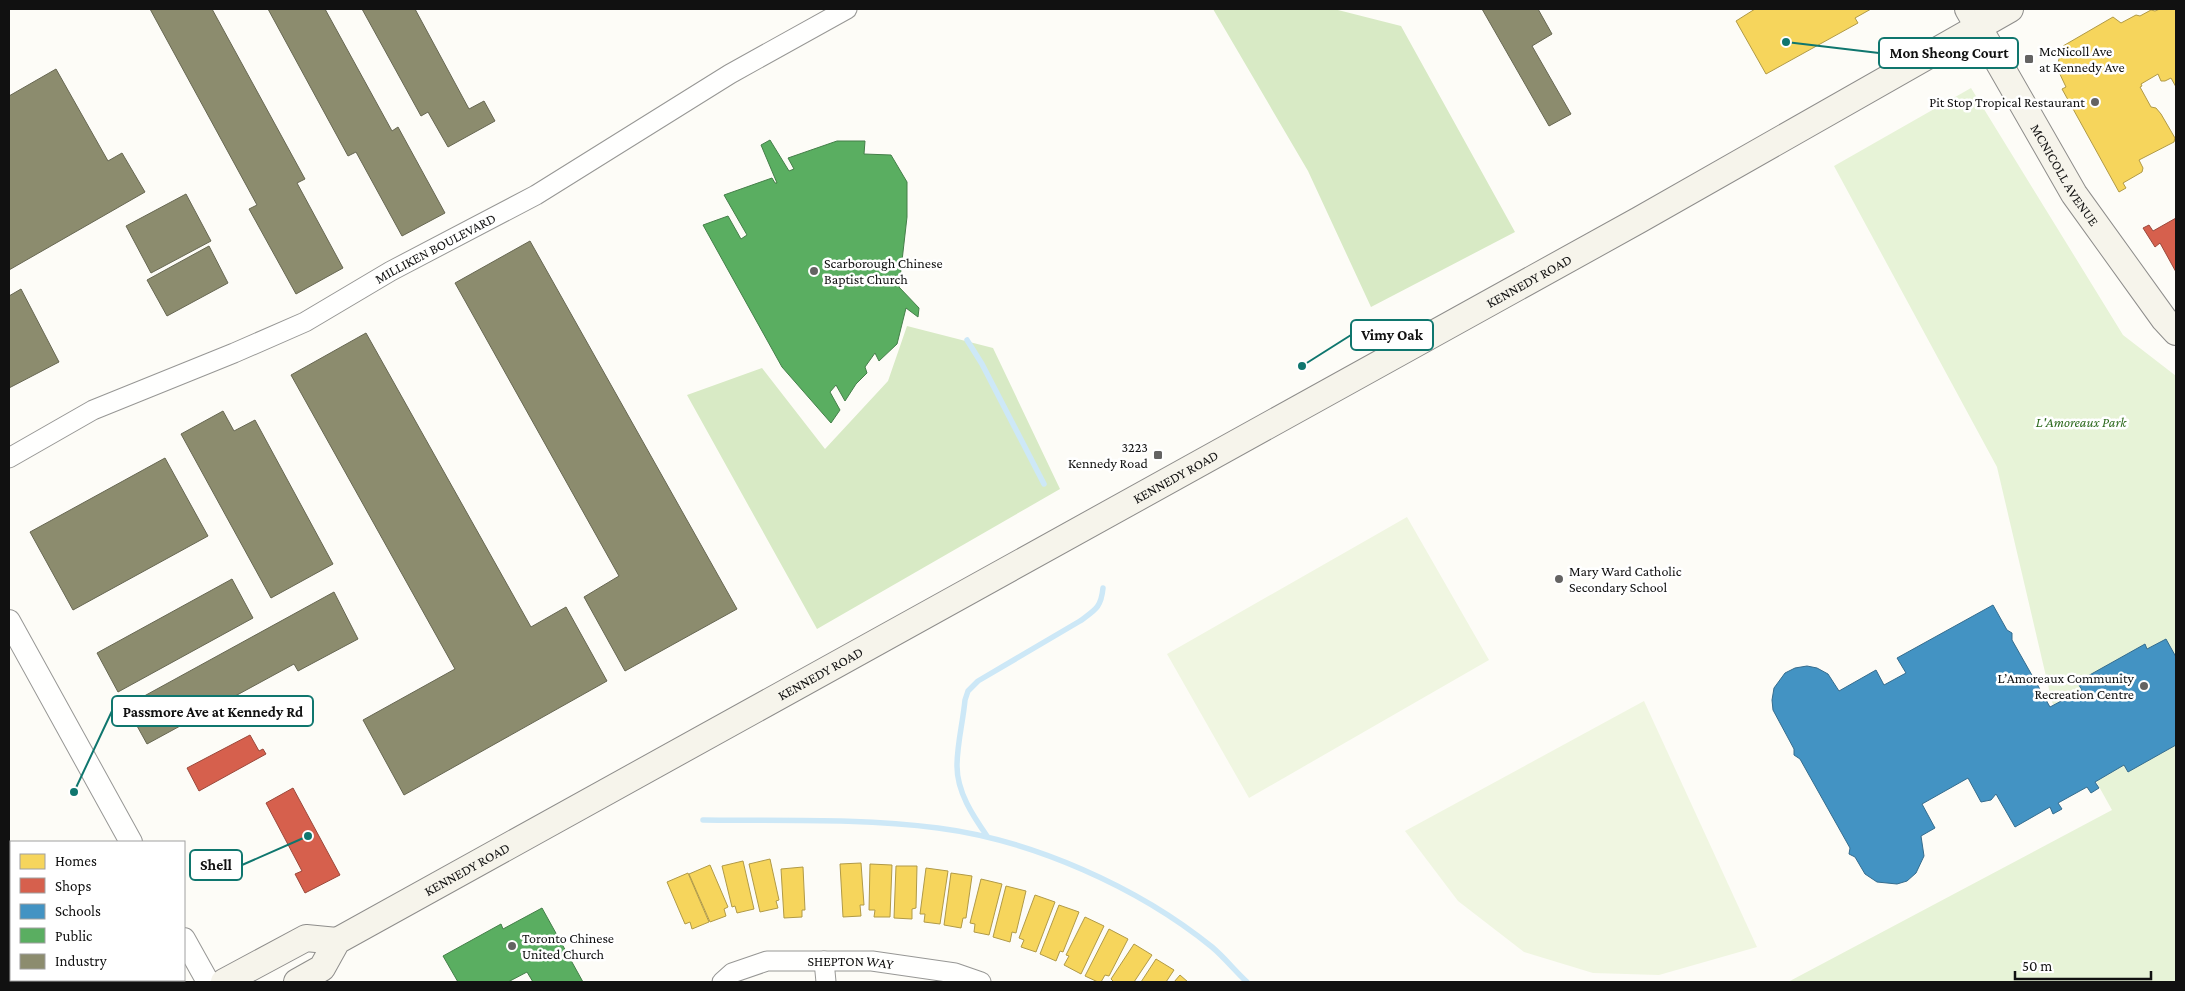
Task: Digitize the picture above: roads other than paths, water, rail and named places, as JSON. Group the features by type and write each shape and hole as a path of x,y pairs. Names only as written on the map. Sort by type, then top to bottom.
{"main road":[{"name":"KENNEDY ROAD","path":"337,941 1639,220 1973,18 2010,9"},
{"name":"MCNICOLL AVENUE","path":"1973,18 2074,194 2164,319 2176,332"},
{"path":"224,982 306,938 337,941 322,968 297,982"}],"street":[{"name":"MILLIKEN BOULEVARD","path":"9,458 93,410 234,354 305,322 391,271 536,194 730,74 847,9"},
{"path":"9,621 130,841"},
{"path":"185,941 208,982"},
{"name":"SHEPTON WAY","path":"722,982 732,973 767,961 872,961 955,973 981,982"},
{"path":"824,961 826,982"}],"waterway":[{"path":"967,340 982,364 1044,484"},
{"path":"987,836 967,803 958,776 958,750 968,691 978,681 1090,614 1099,604 1103,588"},
{"path":"703,820 820,821 909,825 974,834 1010,843 1082,870 1118,886 1151,905 1183,925 1212,947 1247,982"}],"place":[{"name":"Mon Sheong Court","path":"1786,42"},
{"name":"McNicoll Ave at Kennedy Ave","path":"2029,59"},
{"name":"Pit Stop Tropical Restaurant","path":"2095,102"},
{"name":"Scarborough Chinese Baptist Church","path":"814,271"},
{"name":"Vimy Oak","path":"1302,366"},
{"name":"3223 Kennedy Road","path":"1158,455"},
{"name":"Mary Ward Catholic Secondary School","path":"1559,579"},
{"name":"L’Amoreaux Community Recreation Centre","path":"2144,686"},
{"name":"Passmore Ave at Kennedy Rd","path":"74,792"},
{"name":"Shell","path":"308,836"},
{"name":"Toronto Chinese United Church","path":"512,946"}],"park label":[{"name":"L'Amoreaux Park","path":"2081,422"}]}
